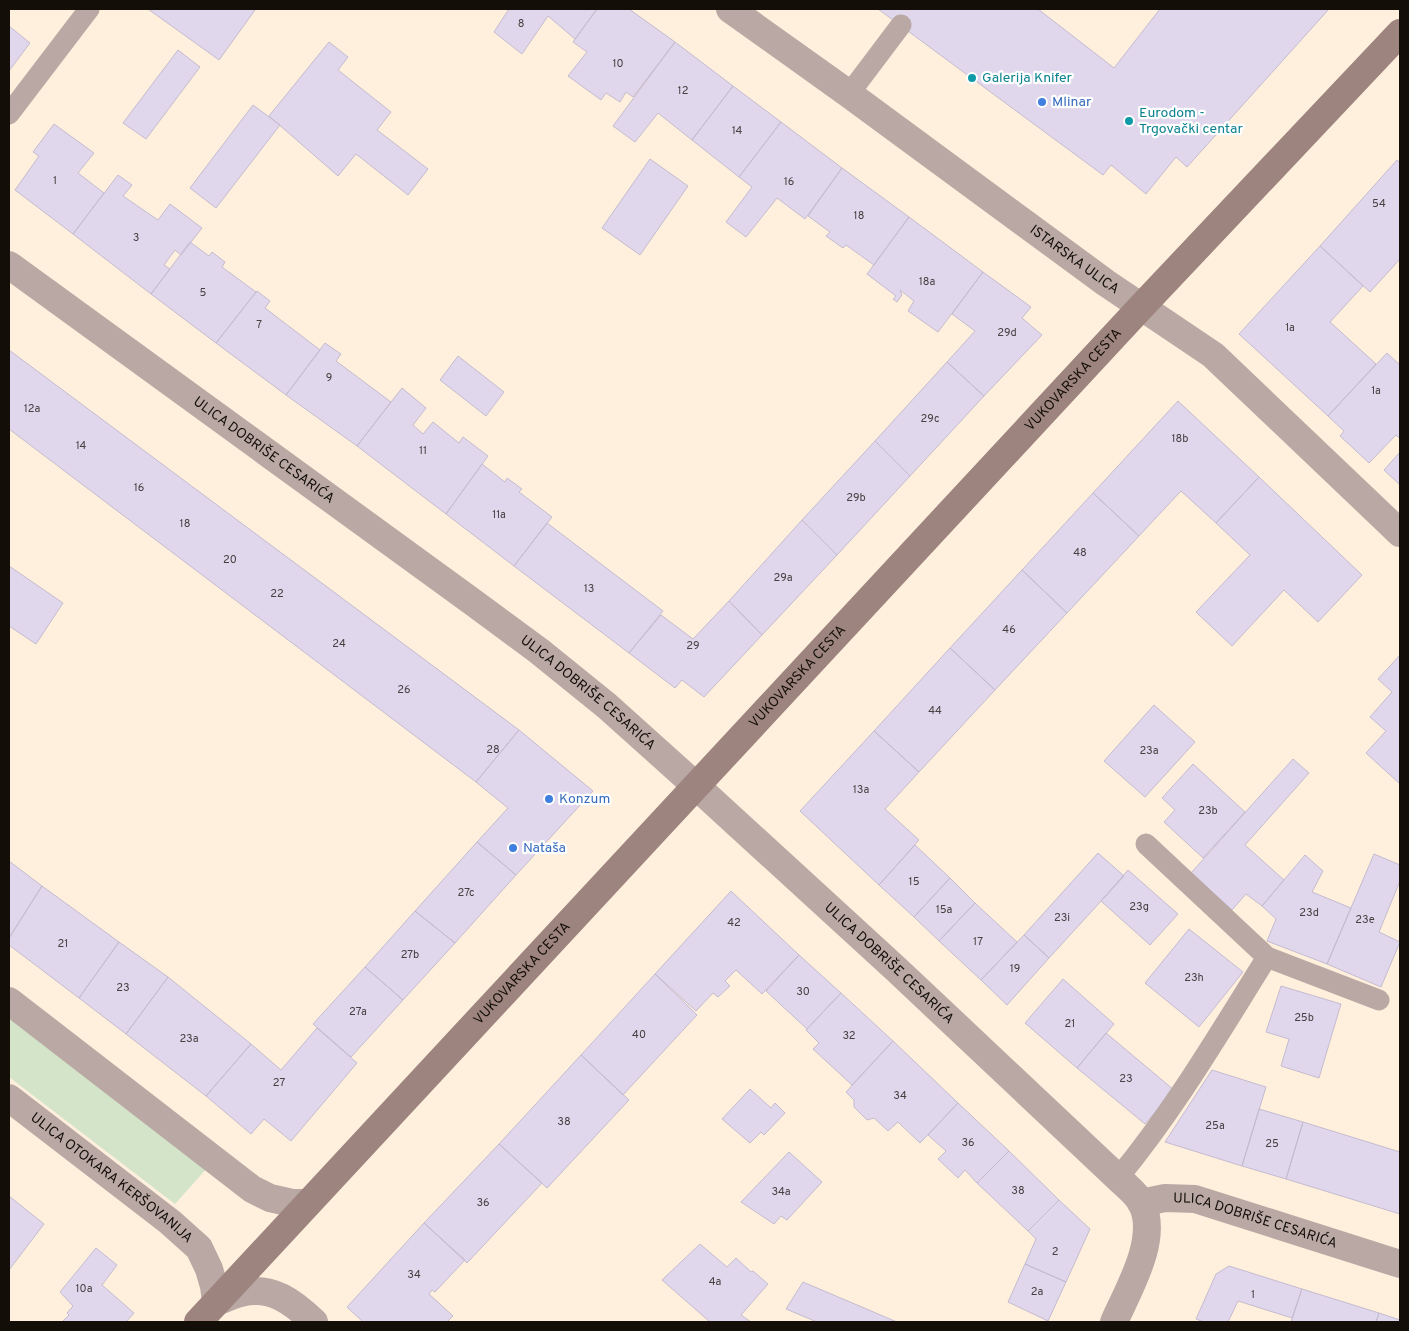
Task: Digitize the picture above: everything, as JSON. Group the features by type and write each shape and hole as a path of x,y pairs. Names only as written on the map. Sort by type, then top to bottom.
{"main road":[{"name":"VUKOVARSKA CESTA","path":"198,1322 695,785 1142,306 1400,33"}],"street":[{"name":"ISTARSKA ULICA","path":"730,9 1106,283 1213,355 1400,533"},
{"name":"ULICA DOBRIŠE CESARIĆA","path":"9,265 539,651 607,706 896,969 1118,1178 1141,1204 1166,1198 1195,1199 1400,1264"},
{"path":"9,1001 252,1189 270,1198 292,1203 308,1203"},
{"name":"ULICA OTOKARA KERŠOVANIJA","path":"9,1098 170,1222 199,1248 209,1269 216,1302"},
{"path":"1114,1322 1144,1250 1147,1219 1141,1204"},
{"path":"216,1302 243,1292 273,1293 291,1302 314,1322"}],"lane":[{"path":"9,114 89,9"},
{"path":"849,94 902,26"},
{"path":"1146,844 1267,957 1379,1000"},
{"path":"1118,1178 1159,1127 1267,957"}],"green space":[{"path":"9,1013 208,1167 175,1204 9,1077"}],"building":[{"path":"148,9 254,9 255,10 219,60"},
{"path":"509,9 597,9 575,39 548,16 522,54 494,32"},
{"path":"597,9 629,9 675,42 633,97 626,92 620,102 606,93 601,100 568,76 587,52 573,42"},
{"name":"Eurodom - Trgovački centar","path":"878,9 1038,9 1114,68 1160,9 1329,9 1187,167 1176,157 1146,194 1111,165 1103,175"},
{"path":"9,26 30,43 9,71"},
{"path":"329,42 348,57 338,70 391,112 377,130 428,169 408,195 356,154 338,176 269,116"},
{"path":"675,42 733,86 692,140 658,113 635,142 613,126"},
{"path":"178,50 200,67 146,139 123,123"},
{"path":"733,86 781,122 739,177 692,140"},
{"path":"253,105 280,125 216,208 190,188"},
{"path":"781,122 842,168 805,219 777,198 746,237 726,222 752,187 739,177"},
{"path":"54,124 94,153 78,173 104,193 73,234 15,190 39,156 33,152"},
{"path":"650,159 688,186 640,255 602,228"},
{"path":"1397,160 1400,163 1400,259 1370,292 1320,246"},
{"path":"842,168 909,217 874,265 846,245 843,248 826,236 830,232 808,216"},
{"path":"118,175 132,185 123,196 158,220 170,204 202,228 181,255 175,250 164,265 170,269 151,294 73,234"},
{"path":"909,217 983,272 938,332 908,311 914,301 900,290 902,295 897,302 893,299 896,296 867,274"},
{"path":"190,242 209,256 212,252 225,262 222,267 256,292 216,343 151,294"},
{"path":"1320,246 1363,286 1330,322 1376,364 1328,416 1239,334"},
{"path":"983,272 1031,307 1022,318 1042,335 984,396 947,362 975,331 952,314"},
{"path":"257,291 270,301 265,308 320,350 286,395 216,343"},
{"path":"325,343 341,354 336,361 391,402 357,446 286,395"},
{"path":"9,350 519,730 476,782 9,429"},
{"path":"1387,353 1400,365 1400,439 1396,435 1369,463 1340,436 1344,431 1328,416"},
{"path":"458,356 504,392 486,416 440,380"},
{"path":"947,362 984,396 910,476 875,441"},
{"path":"402,388 426,408 413,425 423,434 433,422 459,443 463,437 488,456 446,514 357,446"},
{"path":"1178,401 1259,477 1216,523 1181,491 1139,536 1093,493"},
{"path":"875,441 910,476 837,555 802,520"},
{"path":"1400,452 1400,485 1384,470"},
{"path":"482,464 505,482 507,478 522,489 519,492 552,517 514,566 446,514"},
{"path":"1259,477 1362,575 1318,622 1284,590 1232,646 1196,612 1250,555 1216,523"},
{"path":"1093,493 1139,536 1067,613 1022,570"},
{"path":"802,520 837,555 762,635 729,601"},
{"path":"547,523 663,611 629,653 514,566"},
{"path":"9,566 63,603 36,644 9,626"},
{"path":"1022,570 1067,613 995,690 950,648"},
{"path":"729,601 762,635 704,697 682,680 675,688 629,653 661,615 693,639"},
{"path":"950,648 995,690 919,772 874,731"},
{"path":"1400,655 1400,784 1366,753 1386,731 1370,717 1392,692 1378,679"},
{"path":"1154,705 1195,742 1145,797 1104,761"},
{"path":"519,730 593,791 516,875 477,842 508,808 476,782"},
{"path":"874,731 919,772 885,809 919,840 879,885 800,811"},
{"path":"1293,759 1309,773 1245,845 1284,880 1262,906 1246,894 1232,910 1191,873"},
{"path":"1193,764 1245,812 1203,858 1164,822 1175,810 1162,798"},
{"path":"477,842 516,875 455,943 415,911"},
{"path":"915,845 950,878 914,917 879,885"},
{"path":"1098,853 1124,876 1049,958 1024,935"},
{"path":"1374,854 1400,865 1400,881 1379,932 1400,942 1381,987 1327,964"},
{"path":"1305,855 1323,871 1312,892 1351,908 1327,964 1267,941 1276,919 1262,906"},
{"path":"9,861 42,886 9,938"},
{"path":"1128,870 1178,914 1150,945 1101,901"},
{"path":"950,878 975,903 939,941 914,917"},
{"path":"42,886 119,942 79,998 9,945 9,938"},
{"path":"731,891 799,955 762,994 736,970 725,981 730,986 718,997 713,993 696,1011 655,974"},
{"path":"975,903 1017,942 981,980 939,941"},
{"path":"415,911 455,943 403,1000 365,967"},
{"path":"1189,929 1243,972 1199,1027 1145,983"},
{"path":"1024,935 1049,958 1007,1005 981,980"},
{"path":"119,942 168,977 126,1034 79,998"},
{"path":"799,955 841,993 807,1029 766,991"},
{"path":"365,967 403,1000 351,1057 313,1024"},
{"path":"655,974 697,1015 623,1095 581,1055"},
{"path":"168,977 251,1044 206,1096 126,1034"},
{"path":"1063,979 1114,1024 1077,1068 1025,1023"},
{"path":"1281,986 1341,1004 1319,1078 1281,1066 1289,1039 1266,1032"},
{"path":"841,993 893,1041 852,1085 813,1049 819,1043 806,1030"},
{"path":"317,1028 357,1063 291,1141 264,1119 251,1134 206,1096 251,1044 281,1070"},
{"path":"1106,1033 1174,1090 1145,1124 1077,1068"},
{"path":"893,1041 958,1103 920,1143 898,1122 888,1131 874,1118 867,1120 854,1107 854,1100 846,1092"},
{"path":"581,1055 629,1100 547,1188 499,1144"},
{"path":"1212,1070 1266,1087 1242,1166 1165,1142"},
{"path":"750,1089 771,1108 775,1103 785,1113 764,1135 761,1132 750,1143 722,1119"},
{"path":"958,1103 1009,1151 977,1183 965,1170 958,1178 938,1159 946,1151 928,1135"},
{"path":"1259,1109 1303,1122 1286,1179 1242,1166"},
{"path":"1303,1122 1400,1152 1400,1214 1286,1179"},
{"path":"499,1144 542,1183 467,1263 424,1223"},
{"path":"1009,1151 1059,1200 1028,1231 977,1183"},
{"path":"789,1152 822,1182 787,1220 781,1216 774,1224 741,1202"},
{"path":"9,1196 44,1224 9,1270"},
{"path":"1059,1200 1090,1229 1066,1282 1025,1264 1036,1239 1028,1231"},
{"path":"424,1223 465,1260 435,1292 432,1290 429,1294 453,1316 448,1321 450,1322 363,1322 347,1307"},
{"path":"700,1244 727,1267 736,1258 768,1284 741,1315 751,1322 710,1322 662,1280"},
{"path":"96,1248 117,1265 102,1285 134,1313 126,1322 62,1322 69,1315 67,1313 73,1306 60,1292"},
{"path":"1025,1264 1066,1282 1048,1321 1008,1302"},
{"path":"1229,1266 1302,1289 1292,1318 1238,1301 1228,1322 1204,1322 1196,1319 1216,1274"},
{"path":"803,1282 897,1322 817,1322 786,1309"},
{"path":"1302,1289 1379,1313 1376,1322 1291,1322"},
{"path":"1379,1313 1400,1320 1400,1322 1376,1322"}],"place":[{"name":"Galerija Knifer","path":"972,78"},
{"name":"Mlinar","path":"1042,102"},
{"name":"Eurodom - Trgovački centar","path":"1129,121"},
{"name":"Konzum","path":"549,799"},
{"name":"Nataša","path":"513,848"}]}
